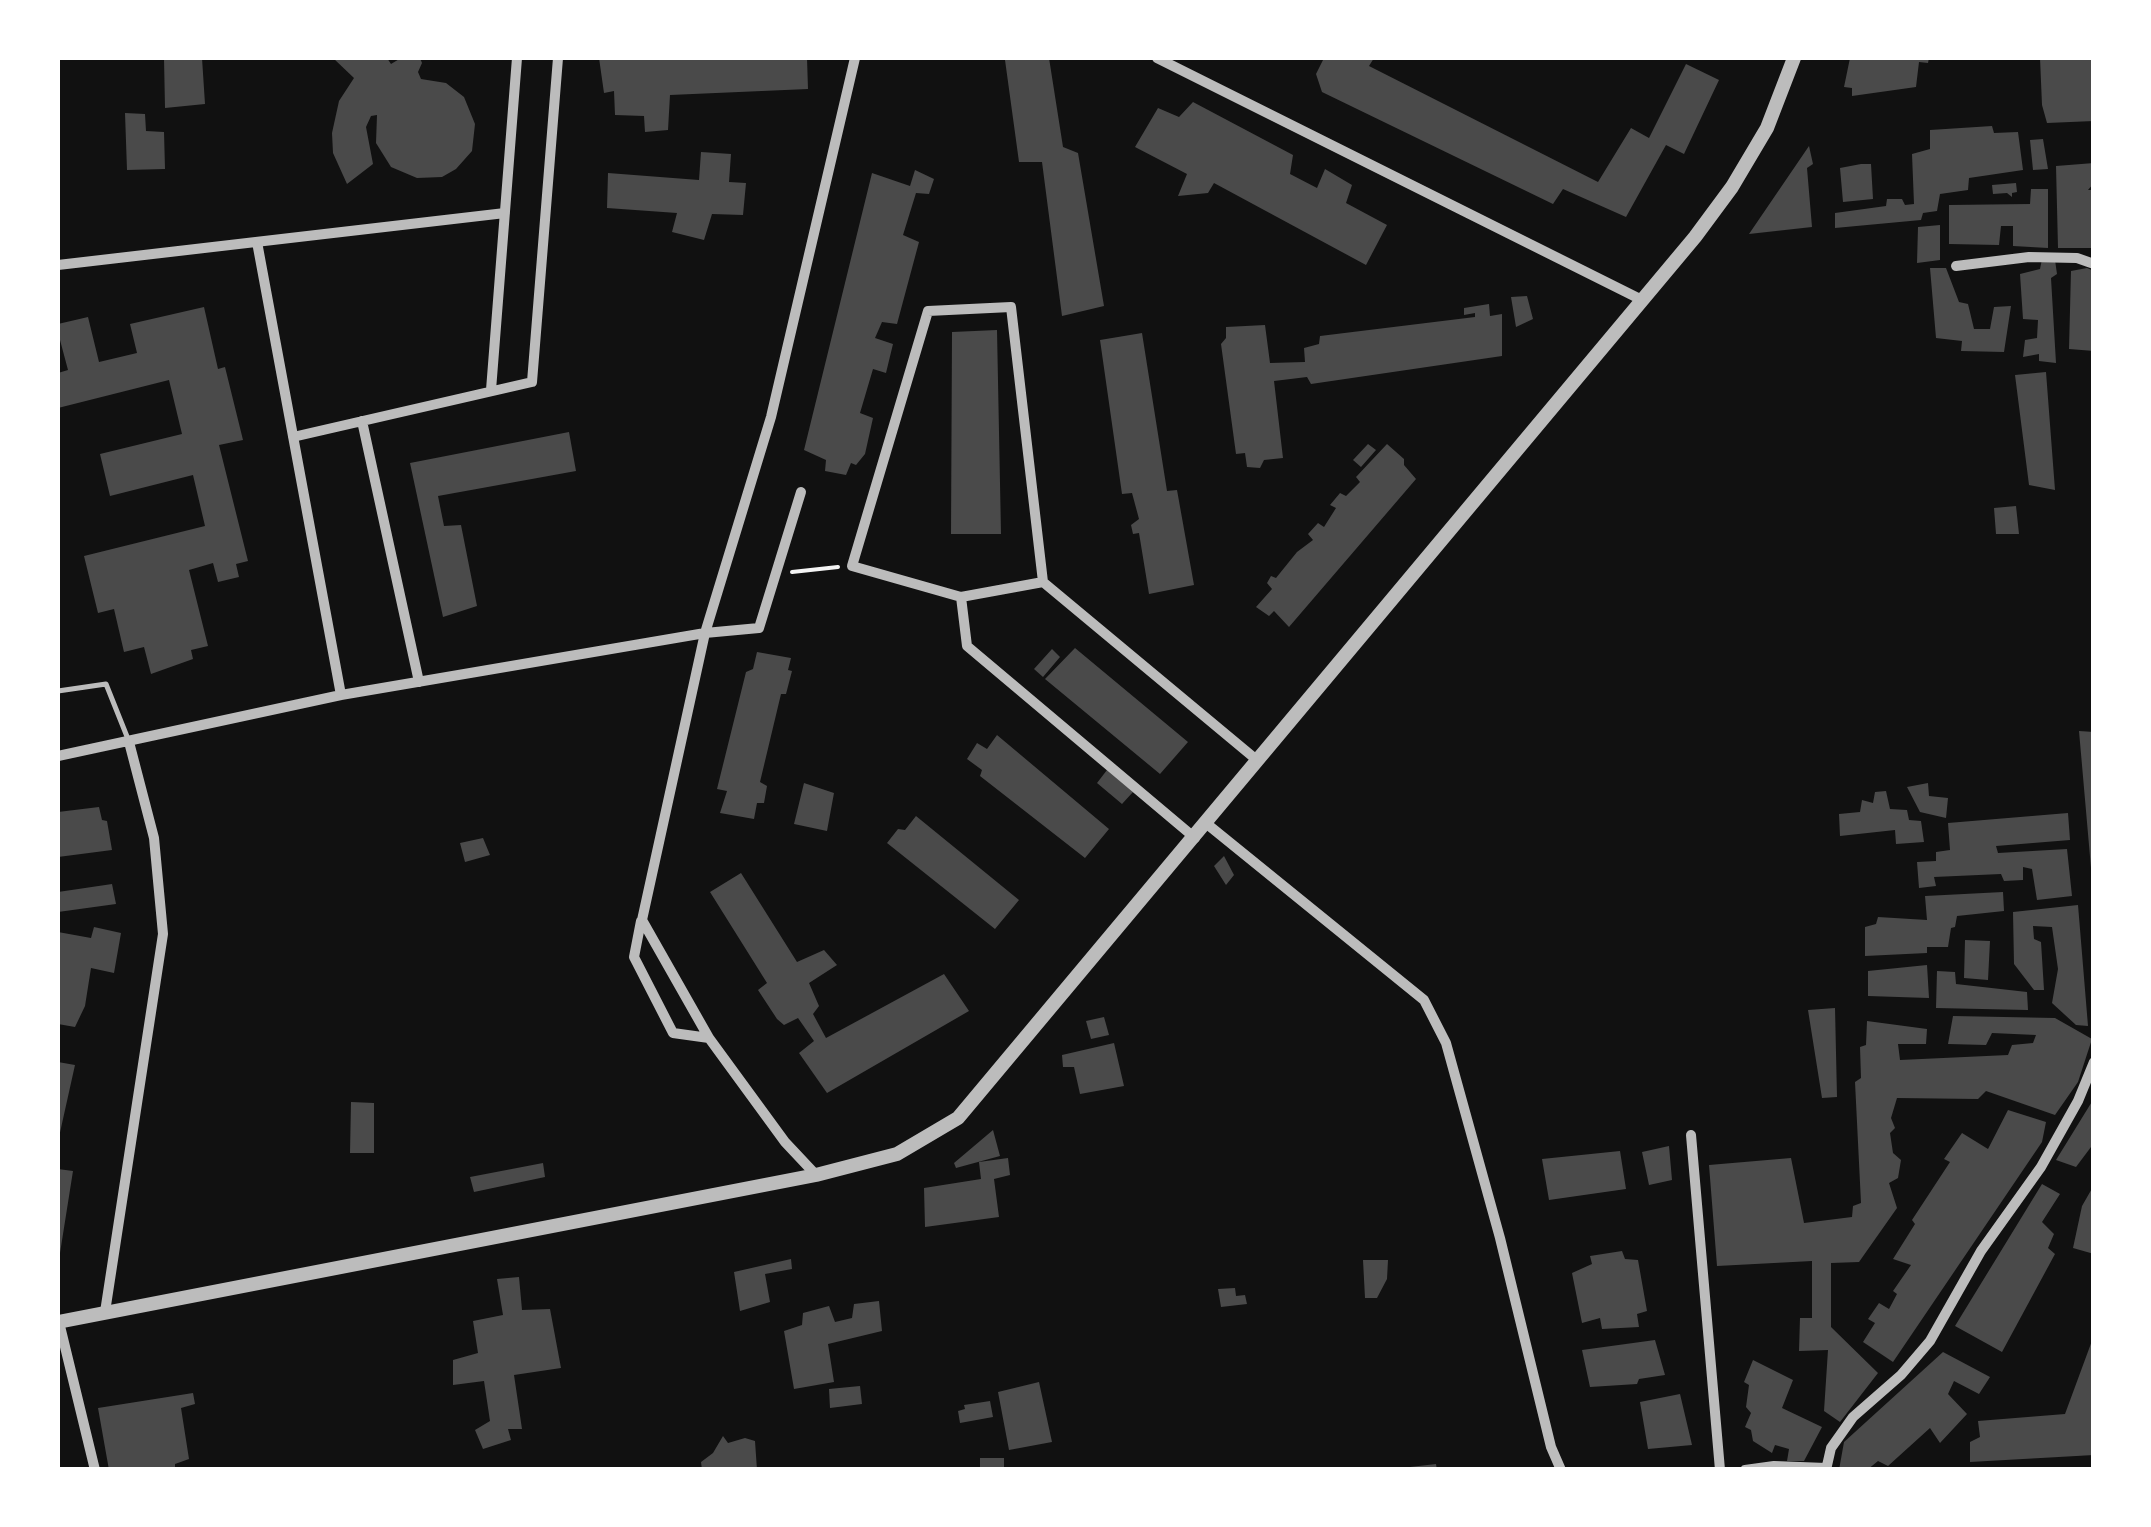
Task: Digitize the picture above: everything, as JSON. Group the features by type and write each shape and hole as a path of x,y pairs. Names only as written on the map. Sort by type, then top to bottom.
{"street":[{"path":"491,390 517,58"},
{"path":"293,437 532,382 558,58"},
{"path":"709,1038 673,1033 634,957 705,633 771,416 855,58"},
{"path":"1157,58 1642,300"},
{"path":"95,1470 58,1322 816,1175 897,1154 958,1118 1695,237 1768,128 1794,58"},
{"path":"58,265 505,213"},
{"path":"257,242 341,695"},
{"path":"1956,266 2028,257 2077,258 2094,264"},
{"path":"1043,582 961,596 852,566 928,310 1011,307 1043,582 1258,760"},
{"path":"362,421 420,682"},
{"path":"58,756 341,695 705,633 759,628 801,492"},
{"path":"961,596 967,646 1195,838"},
{"path":"105,1312 163,934 154,838 129,742"},
{"path":"1206,824 1424,1000 1446,1043 1500,1238 1551,1447 1561,1470"},
{"path":"642,920 709,1038 785,1142 816,1175"},
{"path":"1745,1470 1774,1466 1826,1469 1831,1448 1853,1417 1900,1375 1930,1341 1981,1251 2041,1167 2078,1101 2094,1062"},
{"path":"1691,1136 1720,1470"}],"lane":[{"path":"58,691 106,684 129,742"}],"path":[{"path":"776,573 852,566"}],"building":[{"path":"164,58 202,58 205,104 165,108"},
{"path":"333,58 387,58 391,64 401,58 420,58 421,79 446,83 464,97 475,124 472,151 456,169 442,177 417,178 391,167 376,143 377,115 371,116 366,127 373,164 347,184 333,153 332,133 339,101 354,78"},
{"path":"599,58 807,58 808,89 670,95 668,130 645,132 644,116 615,115 614,91 604,93"},
{"path":"1049,58 1063,147 1078,153 1104,306 1062,316 1042,162 1019,162 1005,60"},
{"path":"1324,58 1374,58 1369,66 1598,182 1631,128 1649,138 1686,64 1719,80 1684,154 1666,145 1626,217 1563,189 1553,204 1322,92 1316,74"},
{"path":"1850,58 1929,58 1928,63 1919,62 1916,87 1852,96 1852,88 1844,87"},
{"path":"2040,58 2091,58 2094,121 2047,123 2042,105"},
{"path":"1193,102 1293,155 1290,174 1317,188 1325,169 1352,185 1346,203 1387,225 1366,265 1214,183 1208,193 1178,196 1187,174 1135,147 1158,108 1179,117"},
{"path":"125,113 145,114 146,131 164,132 165,169 127,170"},
{"path":"1992,126 1994,133 2018,132 2023,170 1969,178 1968,190 1940,194 1937,211 1923,213 1921,220 1835,228 1835,213 1886,206 1887,199 1914,204 1912,154 1930,149 1930,130"},
{"path":"2043,139 2048,169 2033,170 2030,140"},
{"path":"1809,146 1813,164 1807,168 1812,227 1749,234"},
{"path":"701,152 731,154 729,182 746,183 743,215 712,214 704,240 672,232 677,213 607,208 608,173 699,180"},
{"path":"2094,163 2094,183 2088,190 2094,190 2094,248 2058,248 2056,166"},
{"path":"1871,164 1873,199 1843,202 1840,168"},
{"path":"915,170 934,179 929,194 916,193 903,235 919,242 897,324 882,322 875,338 893,344 886,373 873,369 860,413 873,418 865,454 856,465 851,463 846,475 825,471 826,460 804,450 872,173 910,186"},
{"path":"2016,183 2017,192 2012,197 2007,193 1993,194 1992,185"},
{"path":"2031,189 2048,189 2048,248 2013,246 2013,226 2001,226 1999,245 1949,244 1949,205 2030,204"},
{"path":"1940,225 1940,260 1917,263 1918,227"},
{"path":"2042,259 2055,260 2057,274 2051,278 2056,363 2039,361 2039,354 2023,357 2025,340 2037,338 2038,320 2023,319 2020,274 2040,269"},
{"path":"1930,268 1946,268 1959,302 1968,304 1974,329 1990,329 1994,307 2011,306 2004,352 1961,351 1962,341 1936,338"},
{"path":"2071,271 2094,271 2094,351 2069,349"},
{"path":"1527,296 1533,319 1516,327 1511,297"},
{"path":"1489,304 1490,316 1502,314 1502,356 1311,384 1307,377 1274,381 1283,458 1264,460 1260,468 1247,467 1245,453 1236,454 1221,344 1226,338 1226,327 1265,325 1270,363 1305,362 1304,348 1319,344 1320,336 1475,317 1475,313 1464,315 1464,308"},
{"path":"204,307 218,369 225,367 243,440 219,445 248,561 236,564 239,577 218,582 213,563 189,570 208,646 191,650 193,659 151,674 144,647 124,652 114,609 98,613 84,556 205,526 193,475 110,496 100,454 182,434 169,380 58,408 58,373 68,370 58,341 58,324 88,317 99,362 137,353 130,324"},
{"path":"997,330 1001,534 951,534 952,332"},
{"path":"1142,333 1167,491 1177,490 1194,585 1149,594 1139,533 1133,534 1131,525 1139,519 1132,493 1122,494 1100,340"},
{"path":"2046,372 2055,490 2029,485 2015,375"},
{"path":"569,432 576,471 438,496 444,526 461,525 477,606 443,617 410,463"},
{"path":"1368,444 1376,450 1361,467 1353,460"},
{"path":"1387,444 1404,459 1404,465 1416,479 1289,627 1274,611 1269,616 1256,607 1272,589 1267,583 1271,576 1276,578 1297,552 1313,540 1308,534 1318,523 1324,527 1336,508 1330,505 1340,493 1346,496 1360,482 1356,477"},
{"path":"2016,506 2019,534 1996,534 1994,508"},
{"path":"1075,648 1188,742 1160,774 1045,679"},
{"path":"1052,649 1060,657 1043,677 1034,669"},
{"path":"757,652 791,658 788,670 792,671 786,694 781,694 760,782 767,786 764,803 757,803 754,819 720,813 727,791 717,789 746,672 753,669"},
{"path":"2079,731 2094,732 2094,868 2091,868"},
{"path":"997,735 1109,829 1085,858 980,776 982,770 967,759 977,743 987,749"},
{"path":"1107,770 1133,792 1122,804 1097,783"},
{"path":"804,783 834,793 827,831 794,824"},
{"path":"1928,783 1929,796 1948,798 1946,818 1920,812 1907,787"},
{"path":"1886,791 1890,809 1907,810 1909,820 1921,821 1924,842 1896,844 1895,830 1840,836 1839,814 1860,812 1862,800 1873,803 1875,792"},
{"path":"99,807 102,820 107,821 112,850 58,857 58,812"},
{"path":"2068,813 2070,840 1996,846 1998,853 2067,849 2072,896 2037,900 2032,869 2023,867 2023,880 2004,881 2001,874 1934,877 1936,886 1919,888 1917,862 1936,861 1936,852 1950,850 1948,823"},
{"path":"916,816 1019,900 995,929 887,843"},
{"path":"483,838 490,855 465,862 460,843"},
{"path":"1224,856 1234,875 1226,885 1214,866"},
{"path":"741,873 797,962 824,950 837,965 809,983 819,1006 813,1014 826,1038 944,974 969,1011 827,1093 799,1053 814,1041 798,1018 784,1025 777,1019 758,990 767,983 710,892"},
{"path":"112,884 116,904 58,912 58,892"},
{"path":"2003,892 2004,911 1957,916 1948,947 1927,947 1927,953 1865,956 1865,927 1876,924 1878,917 1927,920 1925,896"},
{"path":"2078,905 2088,1026 2076,1025 2052,1003 2058,969 2052,927 2033,926 2034,939 2041,942 2044,990 2034,990 2014,964 2013,912"},
{"path":"94,927 121,933 114,973 91,968 85,1006 75,1027 58,1024 58,932 91,938"},
{"path":"1965,940 1990,941 1988,980 1964,978"},
{"path":"1927,965 1929,998 1868,996 1868,971"},
{"path":"1937,971 1955,972 1956,984 2027,992 2028,1010 1936,1008"},
{"path":"1835,1008 1837,1097 1822,1098 1808,1010"},
{"path":"1953,1016 2055,1018 2092,1039 2078,1082 2055,1115 1986,1091 1978,1099 1897,1098 1891,1118 1895,1128 1890,1133 1893,1153 1901,1160 1898,1178 1889,1183 1897,1208 1859,1262 1831,1263 1831,1327 1878,1373 1840,1422 1824,1411 1828,1350 1799,1351 1800,1318 1812,1318 1812,1261 1717,1266 1709,1165 1791,1158 1804,1223 1852,1217 1853,1206 1861,1203 1855,1082 1861,1078 1860,1047 1866,1045 1867,1021 1927,1029 1926,1044 1898,1044 1900,1060 2008,1055 2012,1045 2033,1043 2036,1035 1992,1033 1986,1045 1948,1044"},
{"path":"1104,1017 1109,1035 1091,1039 1086,1021"},
{"path":"1114,1043 1124,1086 1080,1094 1074,1067 1063,1067 1062,1055"},
{"path":"58,1062 75,1065 59,1137 58,1137"},
{"path":"2093,1100 2094,1143 2076,1167 2056,1160"},
{"path":"351,1102 374,1103 374,1153 350,1153"},
{"path":"2008,1110 2046,1122 2042,1142 1893,1362 1863,1342 1875,1323 1868,1319 1879,1303 1889,1309 1897,1294 1893,1291 1911,1265 1893,1259 1915,1224 1912,1220 1950,1162 1944,1159 1962,1133 1988,1149"},
{"path":"993,1130 1000,1156 956,1168 954,1163"},
{"path":"1669,1146 1672,1180 1649,1185 1642,1152"},
{"path":"1620,1151 1626,1189 1549,1200 1542,1159"},
{"path":"1008,1158 1010,1175 994,1179 999,1217 925,1227 924,1188 981,1179 979,1162"},
{"path":"543,1163 545,1177 474,1192 470,1177"},
{"path":"58,1169 73,1171 60,1253 58,1253"},
{"path":"2042,1184 2060,1194 2042,1222 2054,1234 2048,1248 2055,1254 2002,1352 1955,1326"},
{"path":"2094,1185 2094,1254 2073,1248 2082,1206"},
{"path":"1622,1251 1625,1259 1638,1260 1647,1311 1637,1314 1639,1327 1602,1329 1600,1318 1582,1323 1572,1273 1592,1264 1590,1256"},
{"path":"791,1259 792,1269 765,1274 770,1302 740,1311 734,1272"},
{"path":"1363,1260 1388,1260 1387,1279 1377,1298 1365,1298"},
{"path":"519,1277 522,1310 550,1309 561,1368 514,1375 522,1429 508,1429 511,1440 483,1449 475,1430 490,1421 484,1381 453,1385 453,1360 478,1353 473,1321 503,1315 497,1279"},
{"path":"1235,1288 1236,1296 1245,1295 1247,1304 1221,1307 1218,1289"},
{"path":"879,1301 882,1331 828,1344 834,1382 794,1389 784,1331 802,1325 803,1313 829,1306 835,1322 852,1318 854,1304"},
{"path":"2093,1338 2094,1455 1970,1462 1970,1442 1980,1437 1978,1421 2065,1414"},
{"path":"1655,1340 1665,1375 1639,1379 1637,1384 1590,1387 1582,1350"},
{"path":"1943,1352 1990,1377 1979,1394 1954,1381 1948,1394 1967,1414 1940,1443 1930,1428 1888,1466 1878,1461 1867,1470 1839,1470 1844,1442"},
{"path":"1753,1360 1793,1380 1782,1408 1822,1427 1804,1461 1787,1461 1789,1449 1775,1445 1772,1453 1753,1441 1751,1430 1745,1427 1751,1413 1746,1407 1749,1385 1744,1382"},
{"path":"1039,1382 1052,1442 1009,1450 998,1392"},
{"path":"860,1386 862,1404 830,1408 829,1389"},
{"path":"193,1393 195,1404 181,1408 189,1459 175,1464 175,1470 109,1470 98,1408"},
{"path":"1680,1394 1692,1445 1648,1449 1640,1402"},
{"path":"990,1401 993,1417 960,1423 958,1411 965,1409 964,1405"},
{"path":"723,1436 728,1443 745,1438 755,1441 757,1470 702,1470 701,1462 713,1453"},
{"path":"980,1458 1004,1458 1004,1470 980,1470"},
{"path":"1436,1464 1437,1470 1410,1470 1410,1467"}]}
